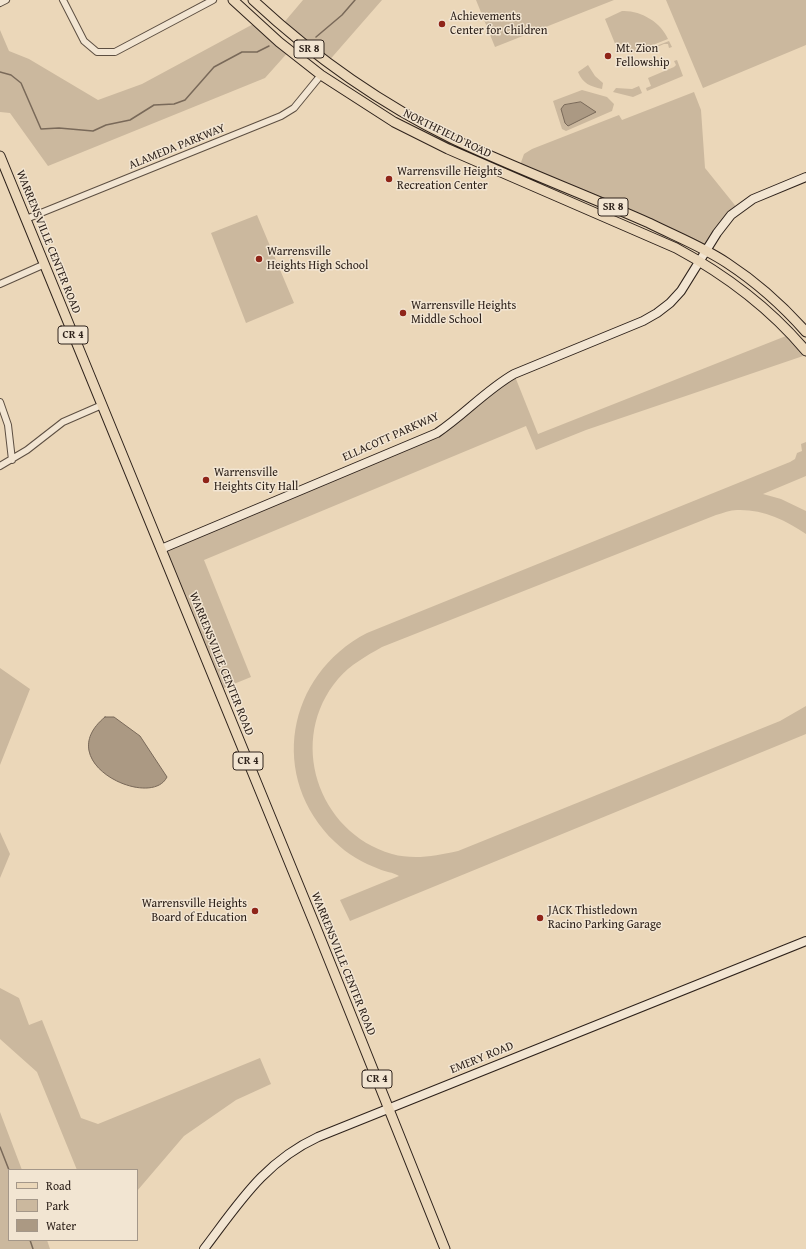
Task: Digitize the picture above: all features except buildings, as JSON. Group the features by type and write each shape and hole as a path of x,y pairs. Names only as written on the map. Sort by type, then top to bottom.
{"main road":[{"name":"NORTHFIELD ROAD","path":"233,0 279,42 321,75 394,122 448,149 669,245 699,260 758,302 783,325 806,352"},
{"name":"NORTHFIELD ROAD","path":"252,0 317,56 369,93 404,114 487,154 630,215 706,250 727,263 765,292 806,332"},
{"name":"WARRENSVILLE CENTER ROAD","path":"0,156 445,1249"}],"street":[{"path":"0,2 6,0"},
{"path":"63,0 84,41 97,52 115,52 213,0"},
{"name":"ALAMEDA PARKWAY","path":"26,219 281,116 294,108 308,93 321,75"},
{"name":"ELLACOTT PARKWAY","path":"161,549 436,433 451,423 503,380 514,374 643,321 657,313 670,303 681,291 699,260 725,222 738,209 753,199 806,177"},
{"path":"0,284 45,264"},
{"path":"0,402 8,425 12,460"},
{"path":"0,466 12,460 63,422 102,405"},
{"name":"EMERY ROAD","path":"204,1249 254,1184 286,1154 318,1137 806,941"}],"green space":[{"path":"303,0 382,0 327,63 281,26"},
{"path":"476,0 614,0 495,47"},
{"path":"666,0 806,0 806,45 703,88"},
{"path":"622,11 629,11 649,18 660,27 668,39 635,52 634,50 618,43 616,46 605,19"},
{"path":"257,22 290,50 265,78 48,166 10,113 0,112 0,30 9,51 29,59 98,100 142,84"},
{"path":"669,41 672,47 669,48 668,44 664,44 643,53 643,51"},
{"path":"677,60 683,76 647,91 646,88 651,86 648,78 674,67 676,65 674,61"},
{"path":"588,65 595,76 603,83 602,89 587,84 580,76 578,72"},
{"path":"639,86 642,93 633,97 613,92 616,88 632,89"},
{"path":"582,90 607,97 614,104 612,111 566,131 562,129 553,101"},
{"path":"694,92 701,110 705,168 738,209 706,250 519,168 524,154 532,149 619,115 622,120"},
{"path":"257,215 294,303 246,323 211,233"},
{"path":"791,334 806,351 806,355 586,430 536,450 526,426 204,560 251,677 219,690 161,549 437,433 514,374 538,434"},
{"path":"806,442 806,476 763,494 781,499 806,511 806,534 790,524 765,513 746,510 726,512 382,647 358,661 338,679 323,703 314,729 313,755 318,781 329,805 345,826 366,843 392,854 416,857 433,856 458,851 780,721 806,706 806,734 350,921 340,900 399,876 367,864 350,854 335,842 314,816 300,788 294,759 296,729 304,701 318,674 340,651 367,633 790,462 795,459 797,453 802,451 801,444"},
{"path":"0,668 30,689 0,765"},
{"path":"0,832 10,854 0,878"},
{"path":"0,988 19,998 29,1025 42,1020 81,1118 98,1124 260,1058 271,1084 236,1100 184,1136 138,1190 138,1169 77,1169 37,1072 0,1039"},
{"path":"0,1112 22,1169 8,1169 8,1241 47,1241 50,1249 0,1249"}],"water":[{"path":"581,102 596,112 568,126 565,123 561,109 564,105"},
{"path":"105,717 114,717 140,736 167,777 157,786 143,788 126,785 109,777 96,765 89,750 91,734"}],"waterway":[{"path":"316,37 342,15 355,0"},
{"path":"0,72 11,75 21,83 41,129 59,128 93,131 106,125 130,120 154,105 174,104 185,100 214,67 242,52 257,52 269,46"},
{"path":"0,1147 9,1169"},
{"path":"30,1241 33,1249"}],"place":[{"name":"Achievements Center for Children","path":"442,24"},
{"name":"Mt. Zion Fellowship","path":"608,56"},
{"name":"Warrensville Heights Recreation Center","path":"389,179"},
{"name":"Warrensville Heights High School","path":"259,259"},
{"name":"Warrensville Heights Middle School","path":"403,313"},
{"name":"Warrensville Heights City Hall","path":"206,480"},
{"name":"Warrensville Heights Board of Education","path":"255,911"},
{"name":"JACK Thistledown Racino Parking Garage","path":"540,918"}]}
